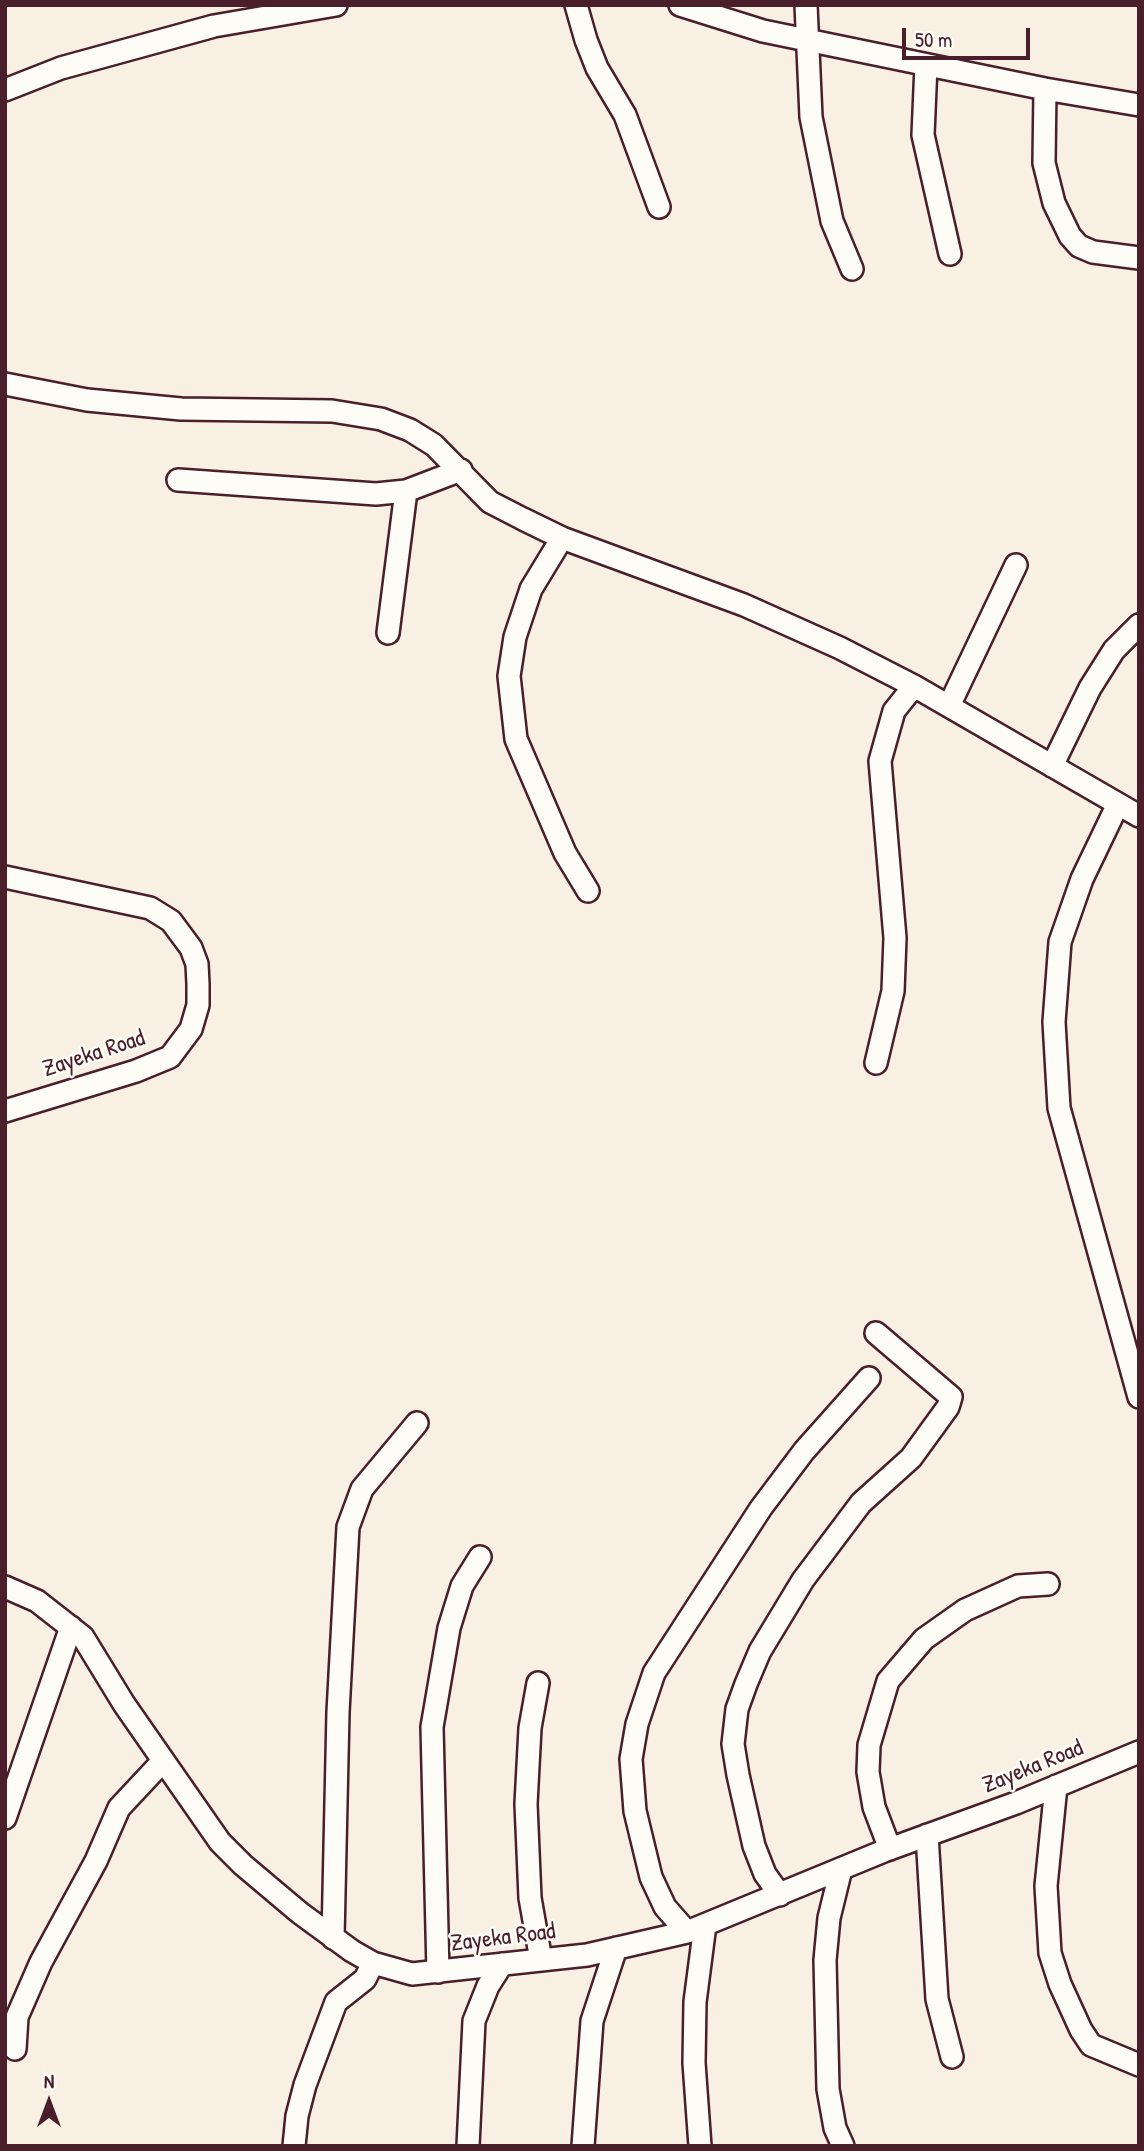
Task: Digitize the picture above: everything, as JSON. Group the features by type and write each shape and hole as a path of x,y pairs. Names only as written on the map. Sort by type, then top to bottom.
{"street":[{"path":"5,90 213,15 336,5"},
{"path":"576,5 597,68 625,116 659,207"},
{"path":"680,5 732,23 805,40 1045,89 1139,105"},
{"path":"806,5 805,40 811,117 832,221 852,270"},
{"path":"926,65 923,135 950,254"},
{"path":"1045,89 1044,163 1047,183 1070,236 1079,246 1093,252 1139,258"},
{"path":"5,384 87,400 154,406 332,411 381,419 410,430 434,446 461,470 490,502 562,538 744,605 914,686 1139,816"},
{"path":"178,480 376,494 406,491 461,470"},
{"path":"388,633 406,491"},
{"path":"562,538 531,589 515,637 509,676 516,739 565,853 588,891"},
{"path":"949,706 1016,565"},
{"path":"1052,766 1090,688 1114,650 1139,625"},
{"path":"876,1063 893,991 895,938 880,761 894,711 914,686"},
{"path":"1118,804 1082,879 1060,942 1054,1022 1059,1108 1139,1397"},
{"name":"Zayeka Road","path":"5,877 150,908 171,920 191,948 197,964 198,1005 191,1029 170,1057 136,1071 5,1111"},
{"path":"780,1895 765,1874 754,1846 733,1744 737,1710 760,1651 803,1580 861,1503 911,1458 948,1407 951,1397 876,1333"},
{"path":"700,2146 694,2063 696,1929 665,1907 651,1877 635,1811 631,1759 636,1724 654,1673 761,1508 804,1451 869,1378"},
{"path":"333,1938 338,1712 348,1527 362,1489 417,1423"},
{"path":"438,1972 432,1727 449,1628 462,1586 480,1557"},
{"path":"890,1849 874,1807 868,1772 869,1745 888,1681 924,1639 965,1610 1018,1586 1048,1584"},
{"name":"Zayeka Road","path":"5,1587 37,1601 83,1637 220,1842 273,1892 333,1938 373,1963 412,1974 541,1960 615,1948 696,1929 890,1849 1139,1752"},
{"path":"5,1818 71,1627"},
{"path":"538,1683 530,1728 526,1804 530,1898 541,1960"},
{"path":"15,2049 17,2017 41,1962 96,1861 119,1808 163,1760"},
{"path":"1056,1786 1046,1886 1051,1953 1060,1984 1081,2030 1091,2045 1139,2065"},
{"path":"927,1835 937,1999 952,2057"},
{"path":"841,1869 829,1918 825,1960 828,2089 835,2128 843,2146"},
{"path":"583,2146 592,2021 615,1948"},
{"path":"295,2146 297,2116 305,2085 336,2002 365,1979 373,1963"},
{"path":"467,2146 474,2021 502,1964"}]}
